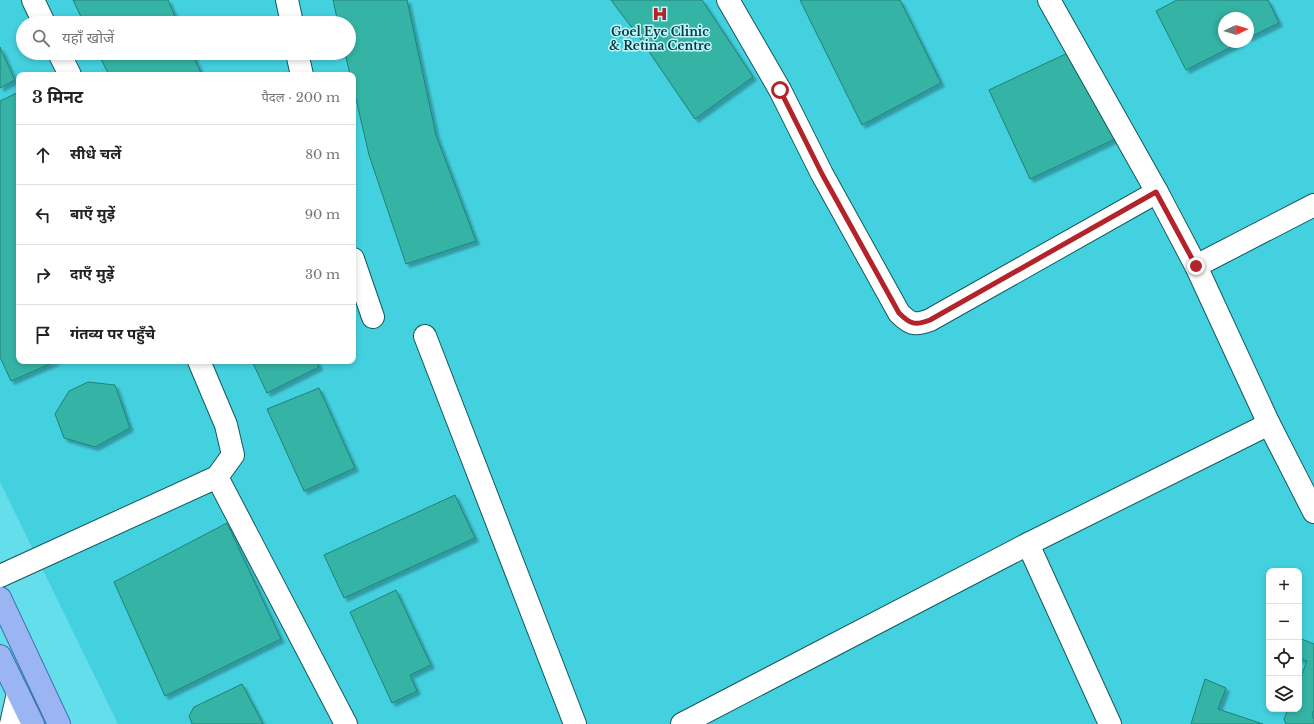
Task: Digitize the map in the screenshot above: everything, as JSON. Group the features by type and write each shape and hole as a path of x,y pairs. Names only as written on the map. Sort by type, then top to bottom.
{"main road":[{"path":"0,598 59,724"},
{"path":"0,656 33,724"}],"street":[{"path":"33,0 41,16"},
{"path":"287,0 290,16"},
{"path":"728,0 780,90 822,174 899,313 907,321 920,324 930,320 1156,192"},
{"path":"1049,0 1196,266 1269,424 1314,512"},
{"path":"62,60 68,72"},
{"path":"299,60 301,72"},
{"path":"1196,266 1314,205"},
{"path":"356,268 373,317"},
{"path":"425,336 574,724"},
{"path":"0,576 217,477 233,455 226,425 200,364"},
{"path":"682,724 1028,544 1269,424"},
{"path":"217,477 346,724"},
{"path":"1028,544 1110,724"},
{"path":"11,724 18,693"}],"shaded area":[{"path":"0,0 1314,0 1314,724 118,724 0,482"}],"building":[{"path":"73,0 168,0 175,16 81,16"},
{"path":"333,0 407,0 436,135 476,241 406,264 369,155 356,99 356,72 349,72 347,60 356,60 356,16 336,16"},
{"path":"611,0 702,0 753,77 695,119 637,34"},
{"path":"800,0 900,0 941,83 862,125"},
{"path":"1177,0 1268,0 1279,23 1254,35 1254,12 1218,12 1218,48 1229,48 1186,70 1156,11"},
{"path":"0,47 15,80 0,88"},
{"path":"1074,50 1115,139 1030,179 989,90"},
{"path":"102,60 195,60 201,72 108,72"},
{"path":"16,93 16,364 50,364 11,381 0,357 0,101"},
{"path":"253,364 318,364 319,367 267,393"},
{"path":"88,382 115,385 130,428 95,447 64,438 55,414 69,391"},
{"path":"319,388 355,468 304,491 267,409"},
{"path":"455,495 475,538 344,598 324,555"},
{"path":"227,523 281,639 165,696 114,582"},
{"path":"396,590 431,665 410,675 417,691 392,703 350,612"},
{"path":"1302,639 1314,644 1314,710 1312,715 1314,724 1286,724 1284,719 1287,712 1302,712 1302,674 1307,661 1302,660"},
{"path":"1205,679 1226,688 1218,709 1263,724 1191,724"},
{"path":"242,684 263,724 192,724 189,716 194,707"}],"place":[{"name":"Goel Eye Clinic & Retina Centre","path":"660,14"}],"route":[{"path":"780,90 822,174 899,313 907,321 920,324 930,320 1156,192 1196,266"}]}
